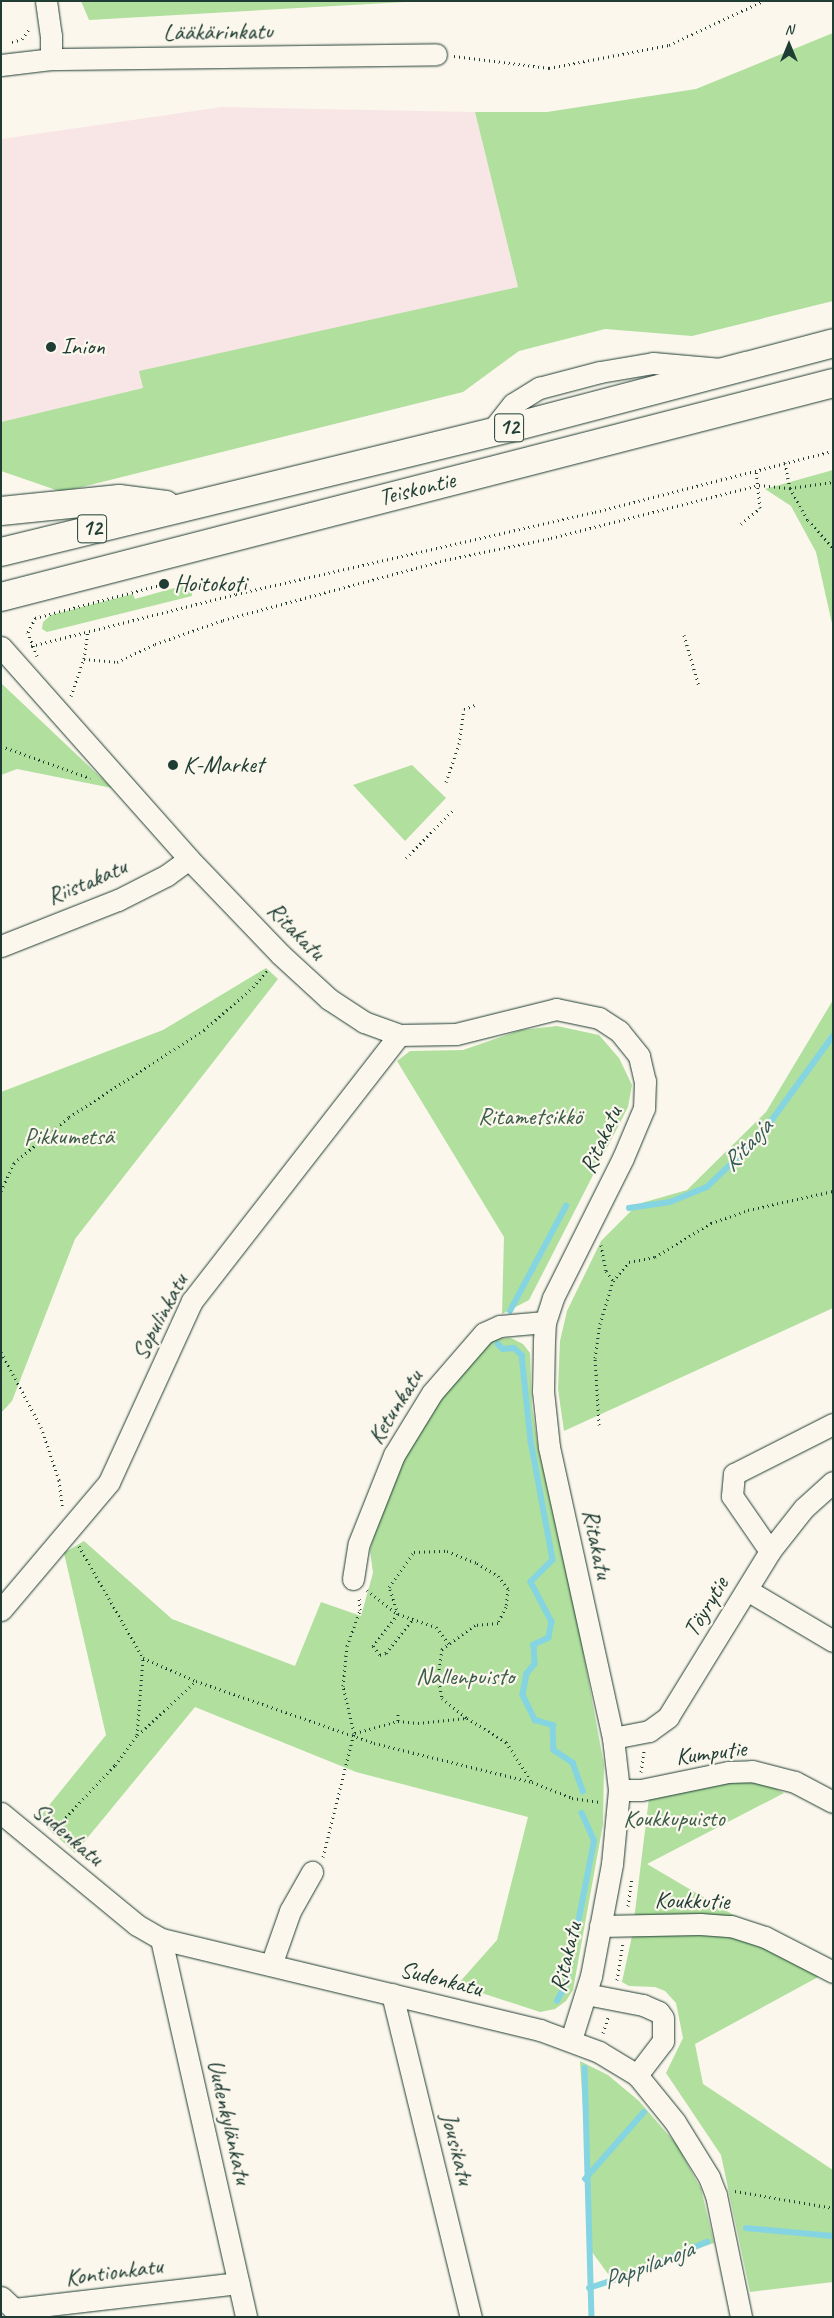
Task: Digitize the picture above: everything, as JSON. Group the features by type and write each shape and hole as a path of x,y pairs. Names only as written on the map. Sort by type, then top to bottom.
{"highway":[{"name":"Teiskontie","path":"1,552 490,433 833,343"},
{"name":"Teiskontie","path":"1,597 833,382"},
{"path":"1,511 119,499 183,507"}],"street":[{"path":"46,1 51,35 51,59"},
{"name":"Lääkärinkatu","path":"1,65 51,59 436,54"},
{"name":"Ritakatu","path":"1,647 189,859 280,954 329,1000 364,1022 400,1035 456,1034 526,1014 556,1010 599,1018 619,1031 639,1056 645,1081 644,1108 586,1235 552,1298 545,1322 542,1391 549,1446 626,1803 586,1994 571,2040"},
{"name":"Riistakatu","path":"1,946 118,900 167,875 189,859"},
{"name":"Sopulinkatu","path":"1,1610 109,1482 192,1301 400,1035"},
{"name":"Ketunkatu","path":"353,1579 359,1543 387,1471 410,1425 428,1398 484,1333 500,1326 545,1322"},
{"path":"770,1551 732,1496 734,1474 833,1424"},
{"name":"Töyrytie","path":"612,1738 649,1730 668,1717 770,1551 804,1508 833,1482"},
{"path":"747,1590 833,1641"},
{"name":"Kumputie","path":"626,1803 641,1790 728,1772 752,1771 795,1782 833,1802"},
{"name":"Sudenkatu","path":"1,1813 137,1925 161,1939 392,1994 571,2040 637,2075 675,2122 709,2177 716,2194 741,2317"},
{"path":"271,1965 290,1911 312,1872"},
{"name":"Koukkutie","path":"600,1926 731,1926 765,1937 833,1972"},
{"name":"Uudenkylänkatu","path":"161,1939 246,2317"},
{"name":"Jousikatu","path":"392,1994 471,2317"},
{"path":"586,1994 643,2005 659,2012 663,2018 663,2040 637,2075"},
{"name":"Kontionkatu","path":"1,2297 14,2310 238,2283"}],"path":[{"path":"436,54 549,68 669,45 763,1"},
{"path":"22,39 29,33 29,24"},
{"path":"32,645 833,452"},
{"path":"786,463 790,488 808,520 833,548"},
{"path":"741,524 760,508 756,471"},
{"path":"84,659 117,662 155,644 223,620 445,560 551,538 759,485 790,488 833,482"},
{"path":"38,660 28,632 36,618 164,584"},
{"path":"64,694 70,701 84,659 88,632"},
{"path":"684,635 699,686"},
{"path":"446,782 459,744 464,709 475,706"},
{"path":"1,746 90,778 115,775"},
{"path":"406,858 454,809"},
{"path":"1,1191 14,1163 21,1157 69,1117 204,1030 253,987 280,954"},
{"path":"599,1425 595,1358 600,1324 613,1281 629,1262 656,1257 711,1223 780,1200 833,1191"},
{"path":"586,1235 601,1241 606,1271 613,1281"},
{"path":"1,1352 40,1427 59,1480 64,1518 143,1658 137,1735"},
{"path":"398,1614 389,1588 414,1552 447,1550 477,1563 498,1576 508,1589 506,1608 498,1623 475,1625 442,1649 438,1676 442,1698 467,1718 506,1742 532,1782"},
{"path":"353,1579 398,1614 436,1627 449,1644"},
{"path":"312,1872 323,1858 354,1733 343,1686 347,1646 360,1602 353,1579"},
{"path":"398,1614 373,1646 380,1655 386,1653 412,1620"},
{"path":"143,1658 196,1681 412,1754 532,1782 572,1798 626,1803"},
{"path":"48,1836 115,1765 137,1735 196,1681"},
{"path":"398,1714 398,1720"},
{"path":"354,1733 398,1720 418,1723 467,1718"},
{"path":"641,1790 641,1766 649,1730"},
{"path":"732,2191 773,2200 833,2208"}],"shaded area":[{"path":"222,107 475,112 518,287 140,371 143,388 1,422 1,139"}],"green space":[{"path":"81,1 423,1 89,20"},
{"path":"833,33 833,301 692,336 605,329 519,351 463,392 62,492 1,471 1,422 143,388 139,371 518,287 475,112 547,112 696,89"},
{"path":"833,470 833,628 816,552 791,506 765,489"},
{"path":"192,583 192,596 47,632 42,629 43,622 51,615 133,594 135,599"},
{"path":"1,683 112,788 17,769 1,775"},
{"path":"412,765 446,798 405,841 353,785"},
{"name":"Pikkumetsä","path":"266,968 278,979 75,1239 12,1401 1,1413 1,1092 163,1030"},
{"path":"833,1000 833,1308 564,1431 558,1389 560,1341 567,1311 601,1241 638,1204 687,1190 766,1112"},
{"name":"Ritametsikkö","path":"557,1026 599,1035 619,1058 632,1085 628,1107 529,1300 502,1314 504,1237 397,1061 410,1051 463,1050 521,1030"},
{"name":"Nallenpuisto","path":"511,1338 523,1344 530,1353 532,1406 538,1447 579,1629 604,1765 603,1824 573,1990 566,2001 555,2009 540,2012 457,1985 497,1940 528,1817 356,1772 195,1707 75,1853 38,1819 106,1735 64,1553 84,1541 172,1619 295,1666 321,1602 361,1616 373,1573 370,1550 386,1495 412,1440 435,1403 490,1339"},
{"name":"Koukkupuisto","path":"756,1778 784,1793 647,1864 737,1917 706,1915 634,1920 649,1798 701,1783"},
{"path":"714,1932 762,1944 820,1976 695,2044 703,2084 833,2170 833,2282 750,2292 721,2155 666,2073 683,2038 676,2003 665,1991 655,1987 629,1986 622,1982 632,1936"},
{"path":"580,2061 608,2075 639,2101 677,2145 701,2189 714,2243 611,2278 592,2252"}],"waterway":[{"name":"Ritaoja","path":"629,1208 670,1202 707,1187 761,1135 833,1036"},
{"path":"510,1311 566,1206"},
{"path":"498,1344 503,1349 514,1348 522,1355 531,1441 553,1560 531,1582 552,1622 549,1638 534,1645 535,1664 527,1674 523,1695 535,1720 553,1725 554,1750 573,1763 583,1791"},
{"path":"557,2001 566,1984 594,1841 582,1814"},
{"path":"585,2068 592,2317"},
{"path":"585,2179 644,2112"},
{"name":"Pappilanoja","path":"746,2228 833,2236"},
{"name":"Pappilanoja","path":"589,2288 632,2274 707,2242"}],"place":[{"name":"Inion","path":"51,347"},
{"name":"Hoitokoti","path":"164,584"},
{"name":"K-Market","path":"173,765"}]}
